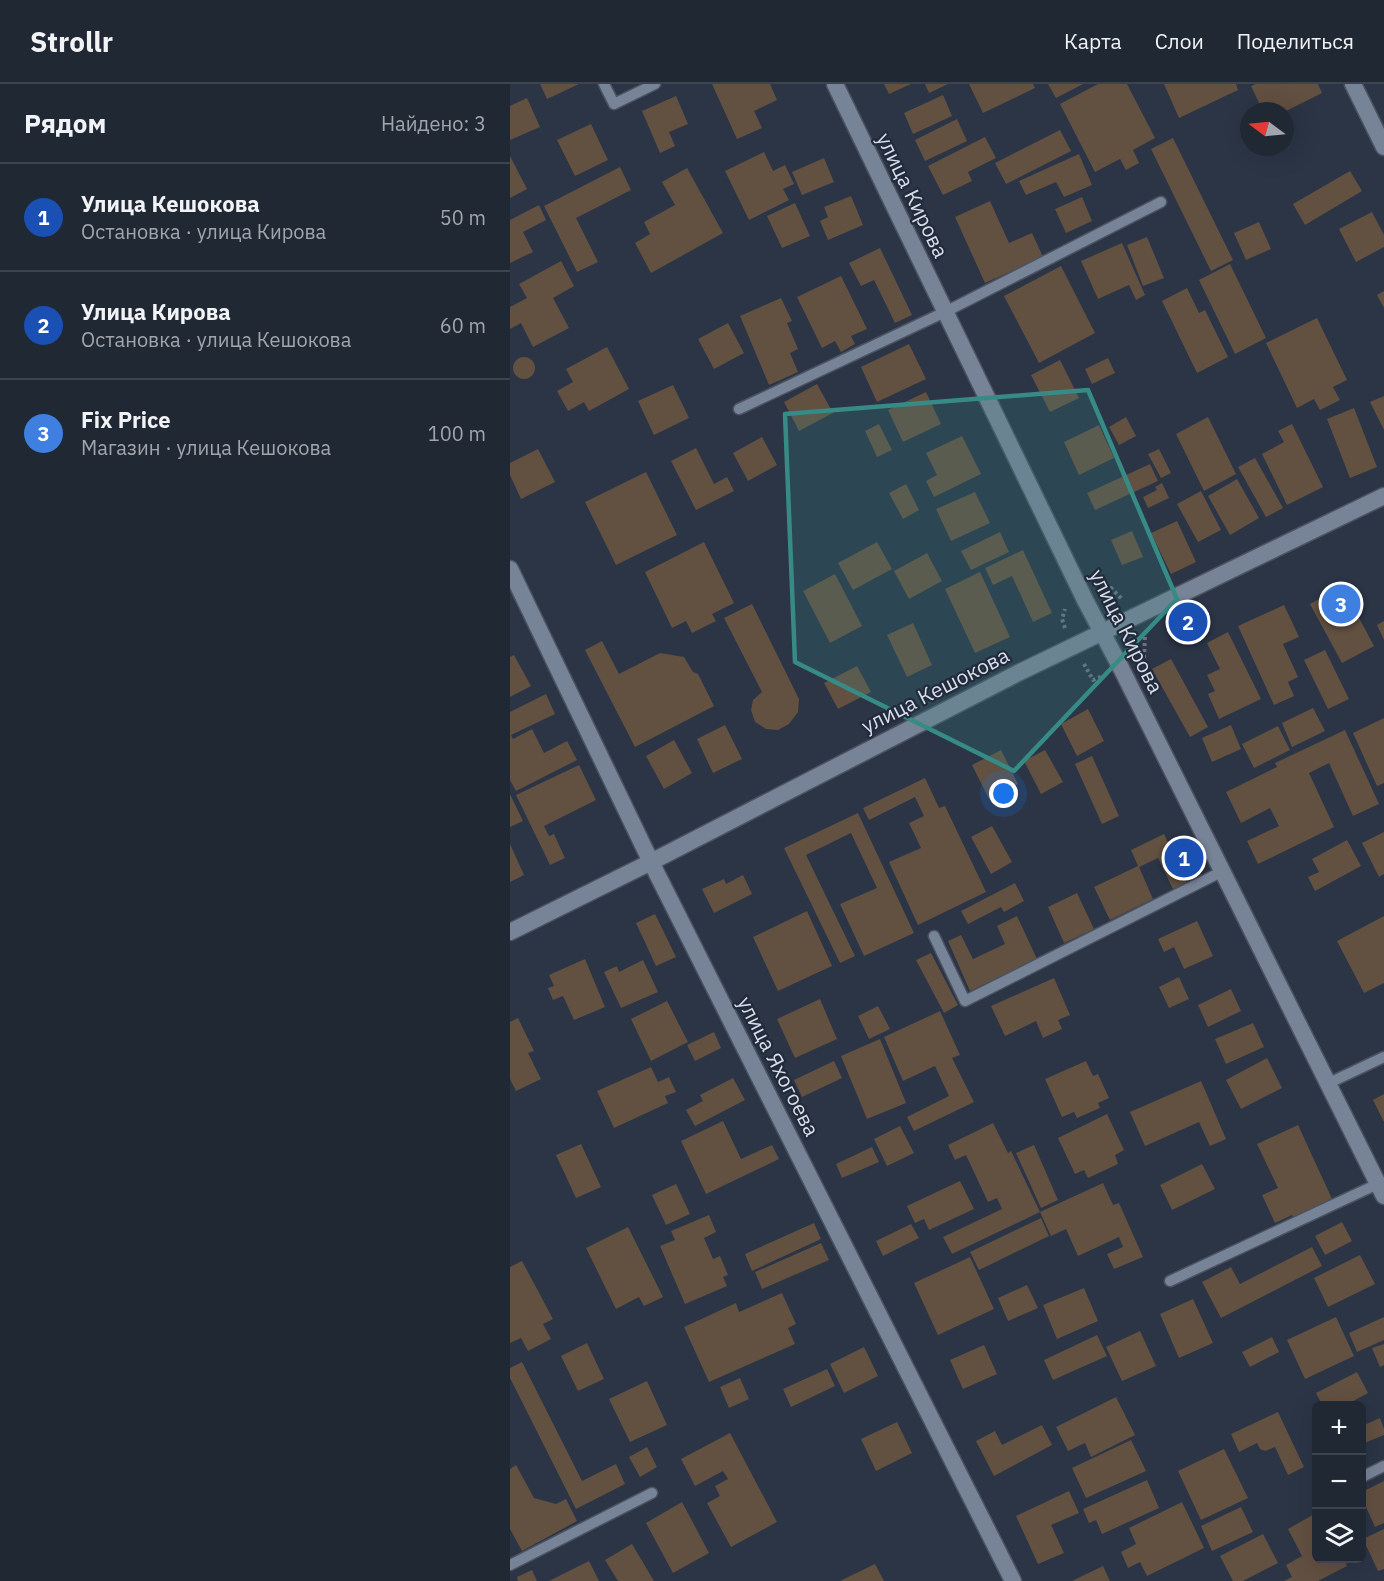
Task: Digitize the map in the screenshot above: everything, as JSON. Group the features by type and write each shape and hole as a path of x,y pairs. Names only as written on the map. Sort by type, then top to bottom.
{"street":[{"name":"улица Кирова","path":"835,84 1102,632 1382,1187"},
{"path":"1353,84 1384,147"},
{"name":"улица Кешокова","path":"510,932 997,684 1384,496"},
{"name":"улица Яхогоева","path":"510,569 651,862 1013,1581"}],"lane":[{"path":"604,84 614,104 655,84"},
{"path":"739,409 945,312 1161,202"},
{"path":"934,936 965,1001 1223,872"},
{"path":"1329,1083 1384,1056"},
{"path":"1170,1281 1382,1187"},
{"path":"1366,1475 1384,1466"},
{"path":"510,1565 652,1493"}],"path":[{"path":"1105,591 1111,588 1124,601"},
{"path":"1065,608 1062,619 1065,631"},
{"path":"1144,636 1144,658"},
{"path":"1084,664 1093,680 1106,675"}],"highlighted area":[{"path":"1088,390 1177,599 1014,771 795,662 785,414"}],"building":[{"path":"540,84 579,84 547,99"},
{"path":"712,84 770,84 777,100 754,111 762,128 737,139"},
{"path":"884,84 911,84 889,94"},
{"path":"925,84 948,84 929,93"},
{"path":"969,84 1033,84 1035,88 983,113"},
{"path":"1048,84 1083,84 1056,98"},
{"path":"1098,84 1127,84 1155,138 1133,150 1139,163 1126,170 1120,159 1095,172 1060,104"},
{"path":"1164,84 1236,84 1238,90 1179,118"},
{"path":"1256,84 1318,84 1322,93 1294,107 1294,102 1259,102 1251,86"},
{"path":"943,95 952,116 913,134 904,113"},
{"path":"676,96 688,124 669,132 675,146 660,153 642,111"},
{"path":"527,98 540,127 510,140 510,106"},
{"path":"957,119 967,141 925,161 915,140"},
{"path":"591,124 608,160 575,176 557,140"},
{"path":"1060,130 1071,151 1006,184 995,163"},
{"path":"985,137 996,158 968,172 972,181 943,195 928,166"},
{"path":"1173,138 1233,260 1211,271 1151,149"},
{"path":"764,152 773,171 785,165 794,184 783,189 789,200 749,220 725,171"},
{"path":"1079,154 1092,185 1064,197 1056,182 1026,195 1019,181"},
{"path":"510,156 527,189 510,198"},
{"path":"824,158 834,182 802,195 792,172"},
{"path":"620,167 631,190 576,218 598,262 577,272 544,206"},
{"path":"687,168 723,233 651,273 635,243 650,234 644,222 675,205 662,182"},
{"path":"1350,171 1362,191 1305,225 1293,204"},
{"path":"851,196 863,225 828,240 820,221 828,217 824,207"},
{"path":"1082,197 1092,221 1066,233 1055,209"},
{"path":"990,201 1009,243 1032,233 1043,257 985,283 955,217"},
{"path":"795,203 810,236 782,248 767,216"},
{"path":"539,205 546,220 523,232 533,252 510,263 510,220"},
{"path":"1372,212 1384,235 1384,247 1356,262 1339,229"},
{"path":"1259,222 1271,249 1246,260 1234,233"},
{"path":"1147,237 1164,278 1143,286 1127,245"},
{"path":"1122,243 1145,295 1136,300 1129,285 1098,299 1081,261"},
{"path":"880,248 912,315 895,323 874,280 861,286 849,263"},
{"path":"561,261 574,286 553,298 569,328 533,347 521,323 510,329 510,307 527,298 519,284"},
{"path":"1230,264 1266,338 1235,354 1199,280"},
{"path":"1061,266 1095,333 1039,363 1004,296"},
{"path":"841,276 867,329 851,336 855,344 841,352 835,341 822,348 797,297"},
{"path":"1187,288 1199,313 1205,310 1228,357 1197,373 1162,301"},
{"path":"1384,291 1384,308 1377,295"},
{"path":"781,298 792,321 787,323 798,349 790,353 798,372 769,385 740,316"},
{"path":"1317,318 1347,380 1333,387 1340,400 1320,410 1314,399 1297,408 1266,343"},
{"path":"728,323 744,353 714,369 698,339"},
{"path":"909,344 926,379 877,402 861,367"},
{"path":"607,347 629,389 589,411 584,402 568,411 557,391 573,382 566,369"},
{"path":"524,357 534,364 535,368 528,378 524,379 514,372 513,368 520,358"},
{"path":"1108,358 1115,373 1092,384 1085,369"},
{"path":"1060,360 1079,398 1050,412 1031,375"},
{"path":"817,384 833,413 799,431 784,402"},
{"path":"673,385 689,418 654,435 638,401"},
{"path":"926,392 941,424 903,442 888,410"},
{"path":"1384,396 1384,430 1370,402"},
{"path":"1354,408 1377,467 1350,478 1327,419"},
{"path":"1126,417 1136,436 1119,445 1109,427"},
{"path":"1208,417 1236,474 1204,491 1176,434"},
{"path":"879,424 892,450 877,457 865,431"},
{"path":"1292,424 1323,487 1287,505 1262,454 1284,442 1278,431"},
{"path":"1099,425 1114,458 1079,475 1064,442"},
{"path":"962,436 981,474 934,497 926,481 937,475 926,453"},
{"path":"762,437 777,465 748,481 733,453"},
{"path":"696,448 714,484 727,477 734,491 696,510 671,461"},
{"path":"538,449 555,482 521,499 510,475 510,463"},
{"path":"1159,449 1171,473 1161,478 1148,454"},
{"path":"1255,458 1283,508 1266,517 1238,467"},
{"path":"1150,464 1158,481 1095,510 1087,493"},
{"path":"646,472 677,535 616,565 585,502"},
{"path":"1237,479 1259,518 1230,535 1208,496"},
{"path":"1162,483 1169,498 1148,508 1143,497 1157,490 1155,487"},
{"path":"906,484 919,510 903,519 889,493"},
{"path":"1201,491 1221,530 1198,542 1177,504"},
{"path":"975,492 990,523 951,541 936,509"},
{"path":"1177,521 1196,562 1171,574 1151,533"},
{"path":"1132,531 1143,557 1122,565 1111,540"},
{"path":"1000,532 1009,552 971,570 961,551"},
{"path":"704,542 734,603 712,614 716,621 692,633 686,621 672,628 645,572"},
{"path":"877,542 892,569 853,590 838,563"},
{"path":"1023,550 1052,613 1033,622 1012,576 993,585 985,568"},
{"path":"927,553 942,581 909,599 894,571"},
{"path":"980,572 1010,637 975,653 945,589"},
{"path":"835,574 862,626 830,643 803,591"},
{"path":"1342,586 1374,646 1342,663 1310,604"},
{"path":"752,604 799,699 798,712 789,724 778,730 766,729 755,722 751,710 753,700 762,692 724,618"},
{"path":"1284,605 1299,637 1283,644 1298,677 1288,682 1294,696 1274,705 1238,626"},
{"path":"1384,621 1384,640 1377,625"},
{"path":"913,623 932,665 907,677 887,635"},
{"path":"1228,632 1261,699 1219,719 1208,694 1215,691 1207,675 1220,669 1207,643"},
{"path":"602,641 619,674 660,653 684,657 693,672 698,674 714,706 635,747 585,650"},
{"path":"1325,650 1349,699 1328,709 1304,660"},
{"path":"514,655 531,686 510,697 510,657"},
{"path":"1171,659 1208,727 1190,737 1152,669"},
{"path":"857,666 871,692 838,709 824,683"},
{"path":"546,694 555,714 511,735 513,739 532,729 544,753 567,741 577,760 516,791 510,780 510,712"},
{"path":"1313,708 1325,731 1292,747 1282,723"},
{"path":"1088,709 1104,741 1077,756 1061,724"},
{"path":"1384,718 1384,783 1377,786 1353,733"},
{"path":"725,725 742,759 713,773 697,739"},
{"path":"1231,725 1241,749 1212,762 1202,738"},
{"path":"1278,726 1290,750 1254,768 1242,744"},
{"path":"1345,730 1379,804 1353,816 1329,763 1309,773 1334,827 1258,864 1247,841 1279,826 1270,808 1241,823 1226,792 1277,767 1275,763"},
{"path":"674,740 692,773 664,789 646,756"},
{"path":"1001,750 1018,784 989,799 972,765"},
{"path":"1045,750 1063,782 1041,794 1024,761"},
{"path":"1092,756 1119,816 1102,824 1075,764"},
{"path":"579,765 596,800 544,826 549,836 554,834 565,858 550,865 516,795"},
{"path":"925,778 939,808 945,806 986,892 918,925 889,862 921,848 909,823 924,816 915,797 869,820 863,808"},
{"path":"510,794 523,821 510,827"},
{"path":"858,813 914,933 864,956 840,904 877,888 851,833 806,855 855,956 840,963 784,848"},
{"path":"992,826 1012,862 991,874 971,837"},
{"path":"1384,832 1384,874 1379,877 1362,843"},
{"path":"1164,834 1187,883 1173,889 1158,858 1139,867 1153,899 1110,920 1094,887 1138,866 1131,850"},
{"path":"1347,840 1361,866 1315,891 1308,877 1319,872 1312,859"},
{"path":"510,844 524,875 510,882"},
{"path":"743,875 752,894 714,913 702,889 724,879 726,884"},
{"path":"1015,883 1024,901 1004,912 1001,907 968,924 961,911"},
{"path":"1077,893 1094,929 1064,943 1048,907"},
{"path":"807,911 832,966 778,991 753,937"},
{"path":"655,914 676,957 656,966 636,923"},
{"path":"1017,916 1037,959 970,991 948,941 961,935 973,959 1005,944 997,926"},
{"path":"1384,916 1384,983 1364,993 1337,941"},
{"path":"1197,921 1213,956 1184,969 1174,947 1164,952 1158,939"},
{"path":"931,953 958,1005 944,1013 916,960"},
{"path":"585,959 605,1007 574,1020 563,996 553,1000 548,988 554,986 549,975"},
{"path":"643,960 658,992 621,1008 604,972 617,966 619,972"},
{"path":"1179,977 1189,999 1169,1008 1159,987"},
{"path":"1054,978 1070,1015 1058,1020 1062,1029 1043,1038 1036,1021 1005,1036 991,1006"},
{"path":"1231,989 1241,1011 1208,1027 1198,1005"},
{"path":"820,999 837,1039 795,1058 777,1019"},
{"path":"667,1001 688,1042 651,1061 631,1019"},
{"path":"878,1006 890,1029 869,1039 858,1016"},
{"path":"940,1011 960,1055 952,1058 974,1102 914,1131 907,1117 949,1096 935,1066 903,1081 884,1037"},
{"path":"518,1018 534,1051 528,1053 541,1079 516,1091 510,1079 510,1022"},
{"path":"1253,1023 1264,1047 1226,1064 1215,1039"},
{"path":"714,1032 721,1048 695,1061 687,1045"},
{"path":"880,1039 906,1103 867,1119 841,1056"},
{"path":"1267,1058 1282,1088 1241,1109 1226,1080"},
{"path":"834,1061 842,1078 802,1097 794,1080"},
{"path":"1086,1061 1093,1076 1098,1074 1109,1098 1098,1103 1100,1108 1077,1118 1074,1112 1062,1117 1045,1079"},
{"path":"651,1067 658,1082 669,1077 676,1092 665,1096 668,1103 614,1128 597,1091"},
{"path":"733,1078 745,1100 695,1126 686,1110 703,1101 700,1095"},
{"path":"1201,1081 1226,1139 1210,1146 1199,1122 1145,1146 1130,1112"},
{"path":"1384,1094 1384,1122 1373,1100"},
{"path":"1107,1114 1124,1150 1115,1155 1118,1164 1088,1178 1084,1170 1075,1174 1058,1138"},
{"path":"723,1121 741,1159 772,1145 779,1159 706,1194 681,1141"},
{"path":"993,1123 1008,1153 1011,1151 1040,1212 952,1254 943,1237 1002,1209 997,1198 988,1202 966,1155 955,1160 948,1145"},
{"path":"1298,1125 1333,1201 1294,1220 1292,1215 1275,1223 1262,1195 1278,1188 1257,1144"},
{"path":"900,1126 914,1153 887,1166 874,1139"},
{"path":"581,1144 601,1187 576,1198 556,1155"},
{"path":"1034,1145 1058,1200 1041,1208 1016,1153"},
{"path":"872,1147 879,1162 842,1178 836,1164"},
{"path":"1202,1164 1215,1189 1172,1210 1160,1185"},
{"path":"960,1181 974,1209 929,1230 924,1219 915,1223 907,1206"},
{"path":"1103,1183 1113,1205 1119,1203 1143,1257 1114,1269 1107,1254 1123,1247 1119,1237 1078,1256 1066,1229 1051,1236 1040,1212"},
{"path":"676,1184 690,1214 666,1225 652,1195"},
{"path":"709,1215 716,1232 704,1238 713,1259 720,1256 728,1275 723,1277 727,1286 685,1304 660,1246 675,1240 671,1231"},
{"path":"1041,1218 1049,1236 979,1270 970,1252"},
{"path":"1342,1222 1352,1241 1325,1255 1315,1236"},
{"path":"814,1223 821,1239 752,1271 745,1254"},
{"path":"911,1224 919,1238 883,1256 876,1241"},
{"path":"628,1227 663,1297 644,1306 639,1297 616,1309 586,1248"},
{"path":"821,1243 829,1260 762,1289 755,1272"},
{"path":"1312,1247 1322,1266 1221,1318 1202,1282 1231,1267 1240,1284"},
{"path":"1360,1255 1375,1284 1328,1307 1314,1278"},
{"path":"970,1257 994,1309 938,1335 914,1283"},
{"path":"522,1261 553,1319 543,1324 551,1339 528,1351 521,1338 510,1343 510,1267"},
{"path":"1027,1285 1038,1308 1008,1321 998,1298"},
{"path":"1084,1288 1098,1321 1057,1339 1043,1305"},
{"path":"782,1293 796,1324 788,1328 795,1344 709,1382 684,1327 736,1303 739,1312"},
{"path":"1193,1299 1213,1343 1179,1358 1160,1314"},
{"path":"1336,1317 1354,1356 1305,1379 1287,1340"},
{"path":"1384,1317 1384,1340 1357,1352 1349,1333"},
{"path":"1140,1331 1156,1366 1122,1381 1106,1347"},
{"path":"1097,1335 1107,1356 1053,1380 1044,1360"},
{"path":"1272,1337 1279,1352 1250,1367 1242,1352"},
{"path":"587,1343 604,1379 578,1391 561,1356"},
{"path":"1384,1344 1384,1365 1380,1367 1372,1348"},
{"path":"984,1345 997,1374 963,1389 950,1360"},
{"path":"864,1347 878,1376 844,1393 830,1364"},
{"path":"522,1362 582,1481 616,1464 625,1484 576,1509 510,1378 510,1368"},
{"path":"827,1369 835,1386 791,1407 783,1389"},
{"path":"1357,1372 1368,1393 1353,1401 1320,1401 1316,1393"},
{"path":"740,1378 749,1399 729,1408 720,1387"},
{"path":"647,1381 667,1425 630,1442 609,1399"},
{"path":"1116,1397 1135,1435 1091,1457 1085,1443 1068,1451 1056,1427"},
{"path":"1278,1412 1304,1467 1288,1475 1275,1447 1265,1451 1260,1449 1257,1443 1239,1452 1231,1434"},
{"path":"1380,1418 1384,1435 1366,1442 1366,1424"},
{"path":"897,1422 912,1453 876,1471 861,1439"},
{"path":"1042,1425 1052,1445 994,1476 976,1441 995,1431 1002,1445"},
{"path":"730,1433 777,1522 731,1547 707,1503 720,1496 715,1486 728,1479 723,1471 695,1486 681,1459"},
{"path":"1131,1440 1146,1471 1086,1498 1072,1468"},
{"path":"647,1447 657,1467 640,1477 629,1457"},
{"path":"1224,1449 1248,1498 1201,1520 1178,1471"},
{"path":"516,1465 534,1498 556,1504 566,1499 577,1521 522,1551 510,1529 510,1469"},
{"path":"1147,1480 1159,1508 1102,1534 1096,1520 1089,1523 1083,1509"},
{"path":"1384,1481 1384,1523 1375,1527 1366,1507 1366,1490"},
{"path":"1069,1491 1079,1513 1051,1525 1064,1553 1038,1564 1016,1516"},
{"path":"682,1502 709,1553 673,1573 646,1523"},
{"path":"1182,1502 1204,1548 1147,1576 1140,1562 1128,1568 1121,1552 1136,1544 1129,1528"},
{"path":"1241,1507 1253,1532 1212,1551 1201,1526"},
{"path":"1312,1515 1312,1563 1346,1563 1347,1566 1318,1581 1284,1581 1292,1577 1286,1565 1302,1556 1288,1529"},
{"path":"1384,1529 1384,1569 1378,1571 1366,1545 1366,1538"},
{"path":"1263,1534 1278,1563 1243,1581 1233,1581 1220,1556"},
{"path":"632,1544 654,1581 618,1581 605,1560"},
{"path":"589,1561 599,1581 549,1581"},
{"path":"875,1564 884,1581 840,1581"},
{"path":"1103,1566 1110,1581 1072,1581"},
{"path":"532,1570 537,1581 518,1581 517,1577"}],"place":[{"name":"Fix Price","path":"1341,604"},
{"name":"Улица Кирова","path":"1188,622"},
{"name":"Улица Кешокова","path":"1184,858"}]}
